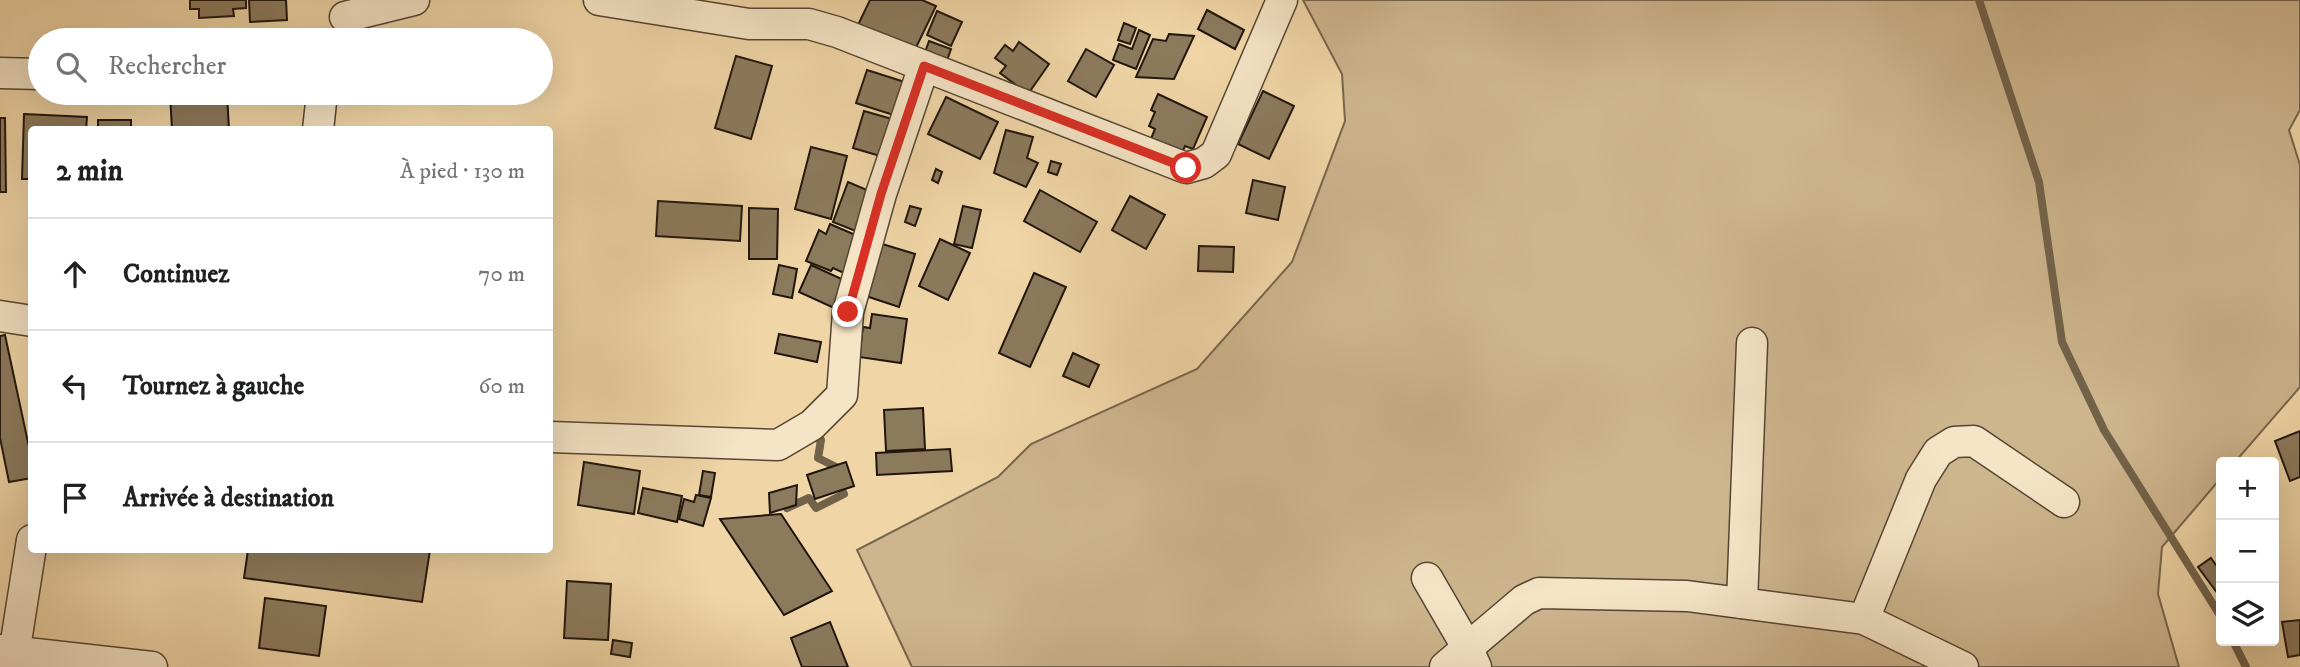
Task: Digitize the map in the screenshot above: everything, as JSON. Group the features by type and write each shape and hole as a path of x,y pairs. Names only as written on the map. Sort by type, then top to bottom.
{"street":[{"path":"345,19 414,0"},
{"path":"599,0 749,24 809,24 837,32 1186,168 1204,163 1216,155 1282,0"},
{"path":"553,437 778,444 812,425 842,395 848,312 881,194 924,66"},
{"path":"0,73 28,74"},
{"path":"318,126 321,105"},
{"path":"0,316 28,320"},
{"path":"1742,603 1752,343"},
{"path":"1864,619 1921,479 1938,452 1954,442 1974,441 2064,502"},
{"path":"29,553 9,656 152,667"},
{"path":"1427,578 1471,657"},
{"path":"1445,667 1471,657 1524,600 1539,593 1687,596 1864,619 1963,667"}],"shaded area":[{"path":"1303,0 2300,0 2300,110 2289,130 2300,165 2300,387 2239,457 2216,457 2216,484 2162,547 2158,594 2179,667 912,667 857,550 998,477 1031,444 1197,369 1292,262 1345,121 1342,74"}],"building":[{"path":"190,0 246,0 246,8 233,9 234,16 199,18 199,9 190,9"},
{"path":"249,0 286,0 287,20 250,22"},
{"path":"870,0 922,0 936,6 912,56 856,29"},
{"path":"1207,10 1244,30 1235,49 1198,29"},
{"path":"937,11 962,22 951,46 927,35"},
{"path":"1124,23 1136,28 1130,44 1118,40"},
{"path":"1139,30 1150,35 1136,69 1113,60 1119,44 1132,49"},
{"path":"1169,34 1194,36 1174,79 1136,77 1153,39 1166,41"},
{"path":"929,41 951,49 944,69 922,61"},
{"path":"1019,42 1049,64 1028,94 1000,73 1006,66 995,58 1005,45 1013,51"},
{"path":"1086,49 1114,65 1096,97 1068,81"},
{"path":"736,56 772,66 751,139 715,128"},
{"path":"867,70 914,85 903,118 856,103"},
{"path":"1263,91 1294,106 1269,159 1238,144"},
{"path":"1158,94 1207,117 1193,149 1185,146 1181,155 1150,141 1155,129 1149,126 1155,112 1151,110"},
{"path":"946,97 998,122 980,159 928,134"},
{"path":"171,105 228,105 229,126 172,126"},
{"path":"864,111 899,121 887,158 853,148"},
{"path":"24,114 87,117 86,126 28,126 28,179 22,179"},
{"path":"0,118 5,118 6,192 0,192"},
{"path":"98,120 131,120 131,126 98,126"},
{"path":"1006,130 1033,137 1027,158 1038,163 1026,187 994,173"},
{"path":"811,147 847,156 831,219 795,209"},
{"path":"1051,161 1061,164 1057,175 1048,172"},
{"path":"936,169 942,172 938,183 932,180"},
{"path":"1253,180 1285,187 1278,220 1246,213"},
{"path":"848,182 874,193 858,232 833,222"},
{"path":"1040,190 1097,222 1080,252 1024,221"},
{"path":"1130,196 1165,215 1146,249 1112,230"},
{"path":"658,201 742,206 740,241 656,236"},
{"path":"910,206 921,209 915,226 905,222"},
{"path":"963,206 981,210 972,248 954,244"},
{"path":"749,208 778,209 777,259 749,259"},
{"path":"830,224 860,237 844,273 806,261 819,230 826,234"},
{"path":"940,239 970,253 948,300 919,286"},
{"path":"879,243 915,254 899,307 863,295"},
{"path":"1199,246 1234,247 1233,272 1198,271"},
{"path":"779,265 797,269 792,298 773,294"},
{"path":"811,265 846,281 834,308 799,292"},
{"path":"1034,273 1066,287 1030,367 999,353"},
{"path":"872,314 907,319 901,363 859,357 863,327 870,328"},
{"path":"779,334 821,342 817,362 775,353"},
{"path":"5,335 28,442 28,479 9,482 0,438 0,336"},
{"path":"1073,353 1099,365 1089,387 1063,376"},
{"path":"923,408 925,449 886,451 884,410"},
{"path":"2300,431 2300,477 2290,481 2275,441"},
{"path":"950,449 952,471 877,475 876,453"},
{"path":"584,462 640,471 634,514 578,505"},
{"path":"846,462 854,486 815,499 807,475"},
{"path":"703,471 715,473 711,497 699,495"},
{"path":"797,485 796,505 770,513 769,493"},
{"path":"643,488 682,496 677,522 638,513"},
{"path":"696,495 711,498 703,526 679,519 684,499 694,502"},
{"path":"781,514 832,591 784,615 720,519"},
{"path":"248,553 430,553 422,602 244,578"},
{"path":"2211,558 2216,565 2216,591 2198,567"},
{"path":"567,581 611,584 608,640 564,638"},
{"path":"265,598 326,606 319,656 259,648"},
{"path":"2300,620 2300,655 2288,657 2282,622"},
{"path":"830,622 848,667 802,667 791,638"},
{"path":"613,640 632,643 630,657 611,654"}],"waterway":[{"path":"1979,0 2039,182 2062,342 2104,430 2216,609"},
{"path":"787,508 809,498 816,508 844,494 837,480 840,469 818,458 821,440 811,436"},
{"path":"2236,646 2246,667"}],"route":[{"path":"848,312 881,194 924,66 1186,168"}]}
